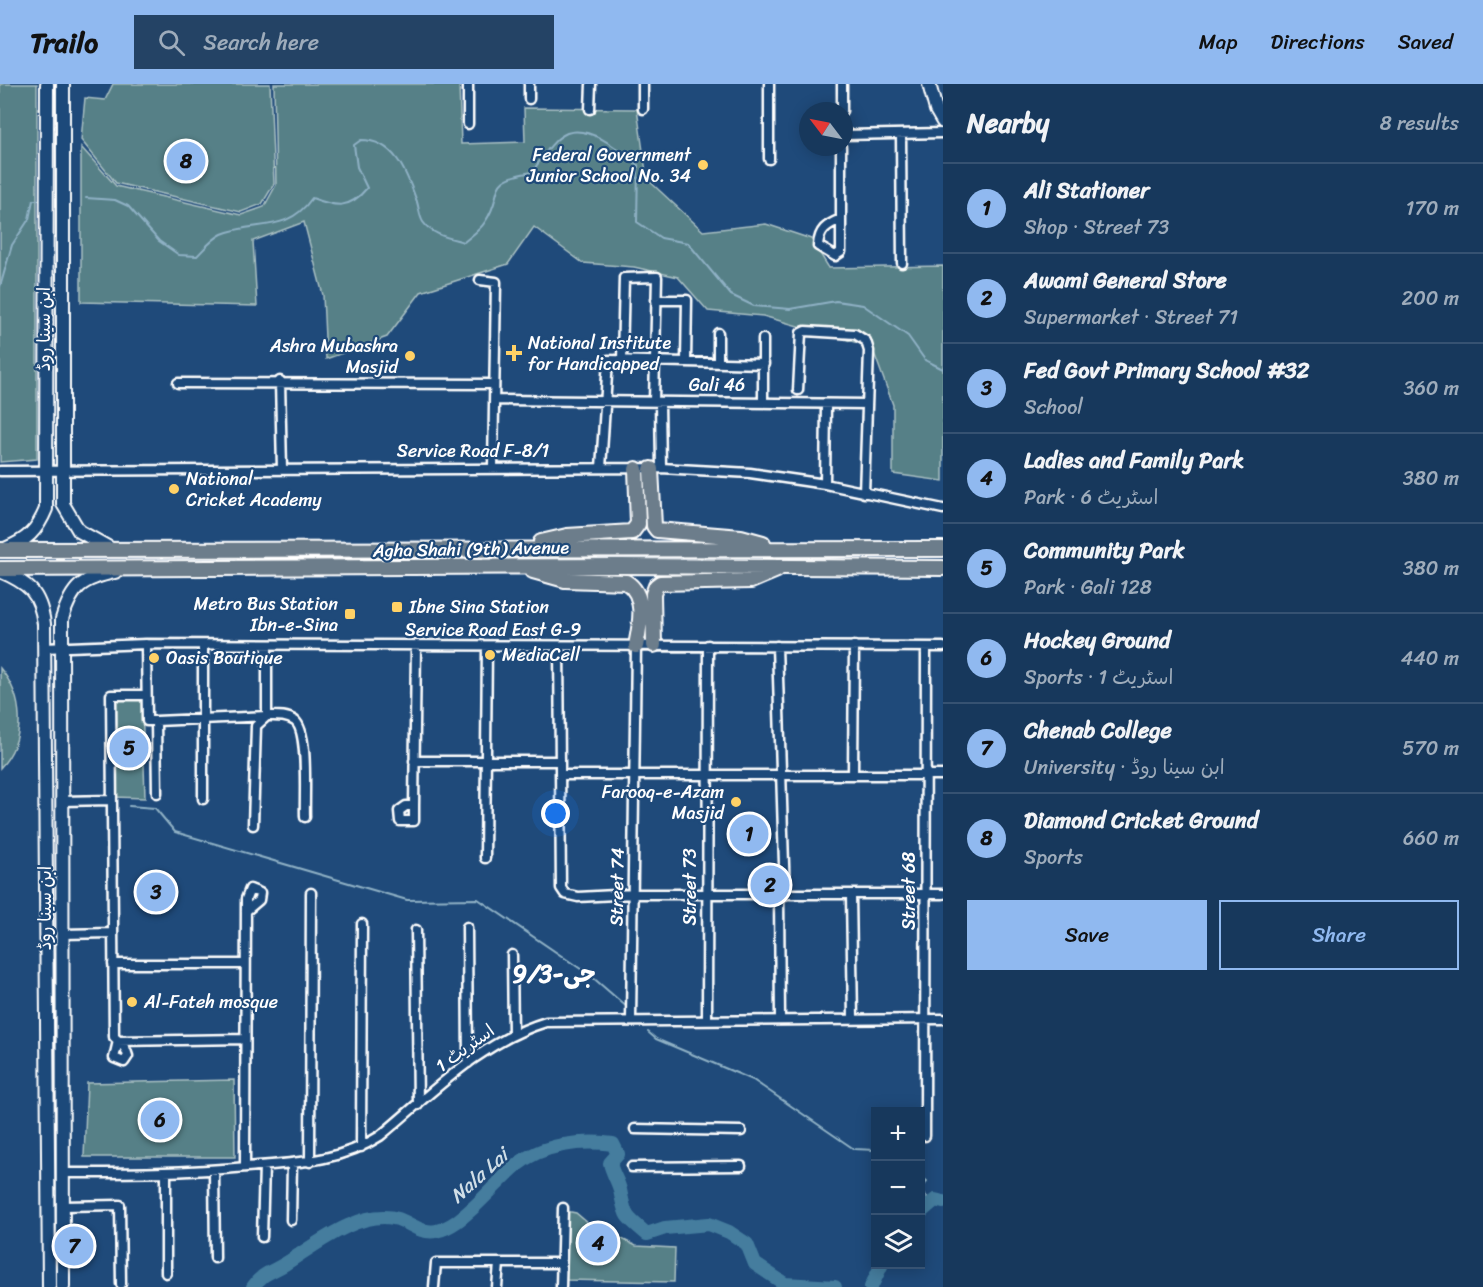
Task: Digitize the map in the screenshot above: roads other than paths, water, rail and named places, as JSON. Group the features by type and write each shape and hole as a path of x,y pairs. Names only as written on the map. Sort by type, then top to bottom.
{"main road":[{"name":"ابن سینا روڈ","path":"2,550 26,540 40,522 46,509 47,84"},
{"name":"ابن سینا روڈ","path":"63,84 63,504 74,525 90,539 113,550"},
{"path":"929,84 936,110 943,122"},
{"path":"516,548 567,536 632,532 638,524 636,469"},
{"path":"656,469 654,526 657,530 741,537 782,548"},
{"path":"425,568 433,561 434,556 427,549"},
{"name":"Agha Shahi (9th) Avenue","path":"2,550 943,549"},
{"path":"517,567 566,580 626,582 647,605"},
{"name":"Agha Shahi (9th) Avenue","path":"0,570 517,567 943,568"},
{"path":"654,645 647,624 647,605 656,586 660,583 751,581 782,568"},
{"name":"ابن سینا روڈ","path":"63,1287 62,619 68,600 79,585 95,576 128,569"},
{"name":"ابن سینا روڈ","path":"0,570 24,581 42,607 49,1287"},
{"path":"636,646 647,624"}],"street":[{"path":"468,84 468,124"},
{"path":"528,99 529,84"},
{"path":"590,109 591,84"},
{"path":"643,84 643,109"},
{"path":"769,84 769,159"},
{"path":"842,84 842,102"},
{"path":"853,135 943,132"},
{"path":"901,135 902,263"},
{"path":"841,156 841,219"},
{"path":"622,360 624,278 657,277 656,469"},
{"path":"480,280 496,282 493,467"},
{"path":"656,300 687,300 686,361"},
{"path":"798,390 801,333 805,331 855,334 866,341 869,351 864,493"},
{"path":"718,333 718,362"},
{"path":"763,339 764,401"},
{"path":"601,468 608,360 764,364"},
{"path":"178,383 280,381 494,384"},
{"path":"280,381 282,469"},
{"name":"Gali 46","path":"495,400 764,401 771,405 826,406 867,404"},
{"path":"825,484 826,406"},
{"name":"Service Road F-8/1","path":"0,471 493,467 656,469 750,473 825,484 943,509"},
{"path":"147,644 147,721 267,716 286,716 294,720 303,734 305,817"},
{"name":"Service Road East G-9","path":"44,648 147,644 416,647 654,645 943,647"},
{"path":"203,645 203,799"},
{"name":"Street 73","path":"707,1020 708,645"},
{"path":"777,645 783,776 780,1020"},
{"path":"253,825 256,726 267,716 267,646"},
{"path":"485,858 487,646"},
{"path":"559,646 561,888 569,897 634,894 943,894"},
{"name":"Street 74","path":"632,1020 636,646"},
{"path":"854,646 854,775"},
{"path":"414,806 416,647"},
{"name":"Street 68","path":"925,1107 926,647"},
{"path":"146,695 111,695 114,1037 118,1041 244,1039"},
{"path":"156,721 157,794"},
{"path":"414,760 560,761"},
{"path":"561,775 943,775"},
{"path":"62,801 111,800"},
{"path":"245,1167 246,899 250,889 256,890 260,893 259,900 246,911"},
{"path":"310,893 310,1162"},
{"path":"851,895 853,1020"},
{"path":"361,1147 362,924"},
{"path":"466,927 468,1063"},
{"path":"417,930 417,1105"},
{"path":"63,934 112,933"},
{"path":"512,955 513,1034"},
{"path":"113,964 244,964"},
{"name":"اسٹریٹ 1","path":"63,1173 214,1171 331,1159 361,1147 380,1136 493,1044 546,1022 943,1019"},
{"path":"635,1129 741,1131"},
{"path":"291,1220 292,1163"},
{"path":"262,1237 264,1166"},
{"path":"632,1167 741,1166"},
{"path":"214,1171 215,1258"},
{"path":"166,1173 166,1274"},
{"path":"63,1206 120,1205 121,1284"},
{"path":"561,1287 563,1208"},
{"path":"434,1287 434,1266 438,1263 561,1263"},
{"path":"498,1287 499,1264"}],"waterway":[{"path":"86,198 115,200 128,206 159,241 179,255 197,256 222,234 282,222 292,217 312,198 335,205 354,200 367,188 357,167 354,145 361,140 372,141 390,151 403,168 422,220 427,226 442,235 464,242 485,222 501,183 517,175 532,172 547,150 567,133 586,133 605,141 638,165 637,222 661,238 688,243 731,295 754,306 790,309 836,301 863,305 908,336 925,360 943,369"},
{"path":"0,287 12,245 29,219 33,200 40,200"},
{"path":"129,806 155,808 175,832 407,900 478,899 591,976 628,1008"},
{"path":"648,1032 656,1039 753,1080 854,1149 871,1150"},
{"name":"Nala Lai","path":"253,1287 264,1276 323,1239 368,1219 383,1217 398,1219 431,1232 447,1227 466,1215 511,1170 527,1158 550,1148 575,1143 613,1144 618,1154 610,1163 625,1211 630,1219 647,1234 665,1228 709,1224 729,1232 747,1244 755,1264 785,1284 835,1287"},
{"path":"925,1180 927,1181 925,1184"},
{"path":"925,1195 932,1202"},
{"name":"Nala Lai","path":"925,1209 935,1200 943,1202"},
{"name":"Nala Lai","path":"871,1287 880,1269"}],"place":[{"name":"Diamond Cricket Ground","path":"186,161"},
{"name":"Federal Government Junior School No. 34","path":"703,165"},
{"name":"National Institute for Handicapped","path":"514,353"},
{"name":"Ashra Mubashra Masjid","path":"410,356"},
{"name":"National Cricket Academy","path":"174,489"},
{"name":"Ibne Sina Station","path":"397,607"},
{"name":"Metro Bus Station Ibn-e-Sina","path":"350,614"},
{"name":"MediaCell","path":"490,655"},
{"name":"Oasis Boutique","path":"154,658"},
{"name":"Community Park","path":"129,748"},
{"name":"Farooq-e-Azam Masjid","path":"736,802"},
{"name":"Ali Stationer","path":"749,834"},
{"name":"Awami General Store","path":"770,885"},
{"name":"Fed Govt Primary School #32","path":"156,892"},
{"name":"Al-Fateh mosque","path":"132,1002"},
{"name":"Hockey Ground","path":"160,1120"},
{"name":"Ladies and Family Park","path":"598,1243"},
{"name":"Chenab College","path":"74,1246"}],"district":[{"name":"جی-9/3","path":"554,974"}]}
